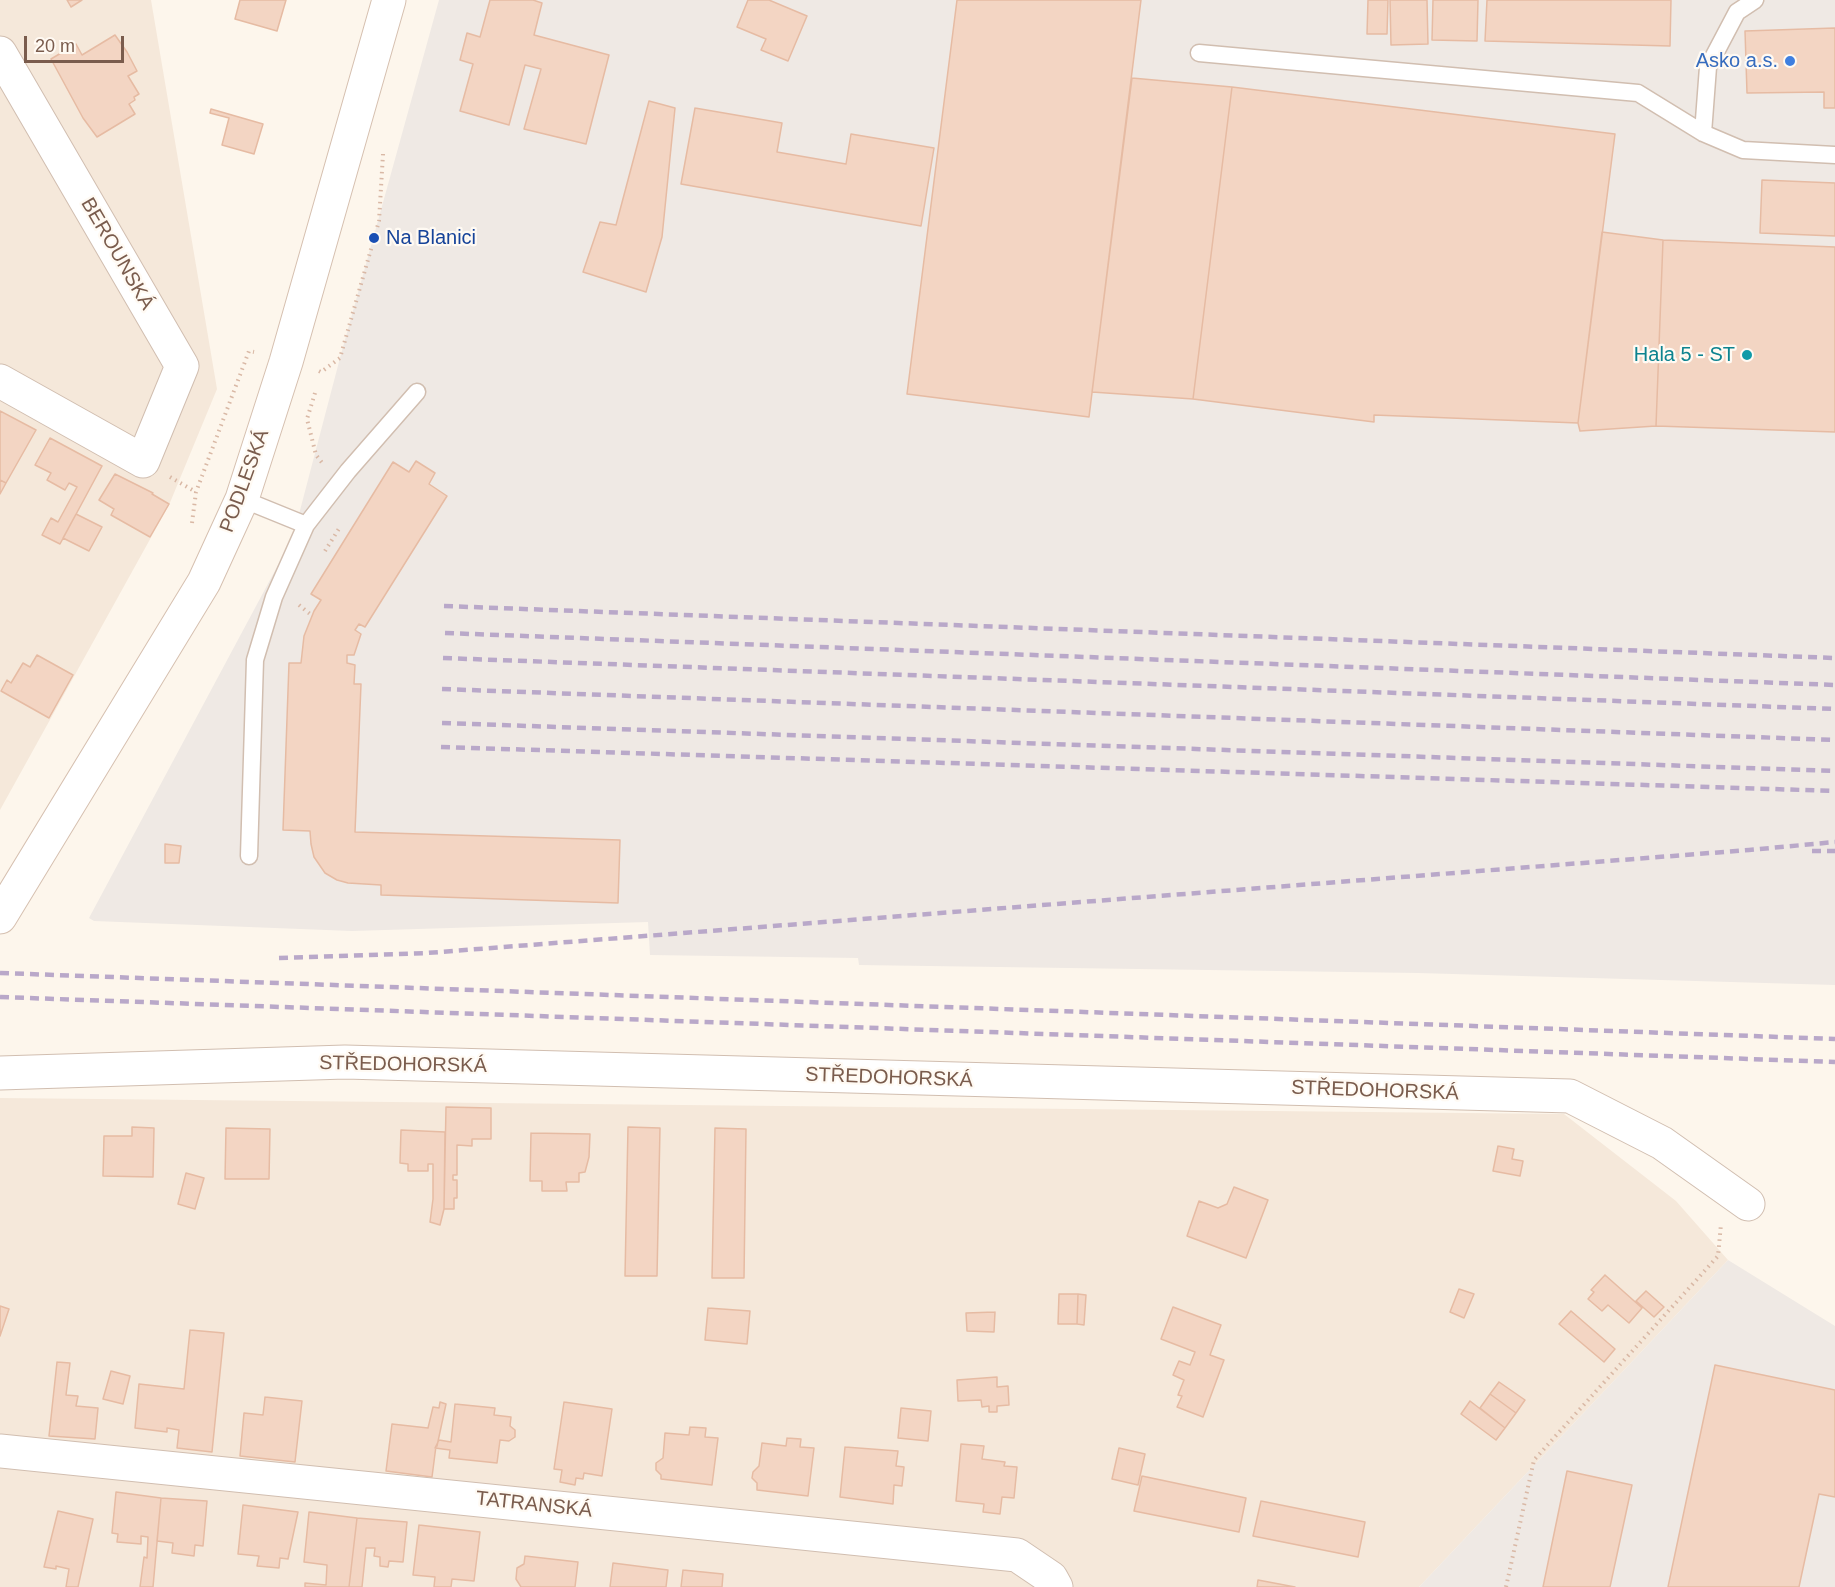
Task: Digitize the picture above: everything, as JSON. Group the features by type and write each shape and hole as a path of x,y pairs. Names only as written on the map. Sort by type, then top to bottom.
{"street":[{"name":"PODLESKÁ","path":"0,917 204,582 242,499 286,362 389,0"},
{"name":"BEROUNSKÁ","path":"0,53 182,366 143,461 0,381"},
{"name":"STŘEDOHORSKÁ","path":"0,1073 345,1062 1570,1096 1662,1143 1737,1196"},
{"name":"TATRANSKÁ","path":"0,1451 1017,1555 1051,1578 1056,1587"}],"lane":[{"path":"1703,133 1708,67 1737,12 1755,0"},
{"path":"1199,53 1638,93 1703,133 1743,150 1835,155"},
{"path":"249,856 255,660 274,597 306,525 348,471 417,393"},
{"path":"242,499 306,525"}],"path":[{"path":"340,357 379,221 383,153"},
{"path":"196,492 225,415"},
{"path":"1506,1587 1534,1460 1718,1256 1737,1196"}],"shaded area":[{"path":"0,0 151,0 217,389 169,505 0,810"},
{"path":"439,0 1835,0 1835,985 1418,973 859,965 858,958 650,955 648,922 352,931 94,921 89,918 293,537"},
{"path":"0,1098 1564,1114 1676,1201 1728,1260 1419,1587 0,1587"},
{"path":"1728,1260 1835,1326 1835,1587 1419,1587"}],"building":[{"path":"67,0 82,0 71,7"},
{"path":"240,0 286,0 277,31 235,19"},
{"path":"490,0 533,0 542,3 534,35 609,55 586,144 524,129 541,69 525,65 509,125 460,111 473,64 460,60 467,33 480,37"},
{"path":"748,0 769,0 807,16 788,61 761,50 766,39 737,27"},
{"path":"957,0 1141,0 1089,417 907,394"},
{"path":"1368,0 1388,0 1387,34 1367,34"},
{"path":"1390,0 1427,0 1428,44 1391,45"},
{"path":"1433,0 1478,0 1477,41 1432,40"},
{"path":"1487,0 1671,0 1670,46 1485,41"},
{"name":"Asko a.s.","path":"1835,28 1835,108 1824,108 1824,92 1747,93 1745,31"},
{"path":"115,35 137,71 128,76 139,94 129,104 135,114 97,137 83,118 51,59 76,44 82,55"},
{"path":"1132,78 1232,87 1193,399 1092,392"},
{"path":"1232,87 1615,134 1578,423 1374,415 1374,422 1193,399"},
{"path":"649,101 675,108 662,237 646,292 583,272 600,222 616,225"},
{"path":"695,108 782,123 777,152 846,164 851,134 934,148 921,226 681,184"},
{"path":"211,109 263,124 254,154 222,145 229,118 210,113"},
{"path":"1762,180 1835,183 1835,236 1760,233"},
{"path":"1602,232 1663,240 1656,426 1580,431 1578,423"},
{"name":"Hala 5 - ST","path":"1663,240 1835,247 1835,432 1656,426"},
{"path":"0,411 36,430 6,483 0,480"},
{"path":"50,438 102,466 60,544 42,535 51,518 58,522 77,487 69,483 65,490 47,480 51,473 35,465"},
{"path":"416,461 435,473 429,484 447,496 365,627 359,624 355,630 361,634 354,655 347,655 347,663 355,665 354,684 361,684 355,832 620,840 618,903 381,895 381,885 348,883 325,873 314,857 310,831 283,830 289,663 301,663 304,636 321,600 311,594 393,462 409,472"},
{"path":"115,474 153,493 169,504 150,537 111,515 114,509 99,500"},
{"path":"0,480 6,483 0,494"},
{"path":"76,514 102,527 89,551 63,538"},
{"path":"37,655 73,675 49,718 1,691 7,680 11,683 23,663 30,667"},
{"path":"165,844 181,846 179,863 165,863"},
{"path":"446,1107 491,1108 491,1139 472,1139 472,1146 457,1145 457,1175 453,1175 453,1180 457,1180 457,1198 454,1198 454,1209 444,1209"},
{"path":"132,1127 154,1128 153,1177 103,1176 104,1136 132,1136"},
{"path":"628,1127 660,1128 657,1276 625,1276"},
{"path":"226,1128 270,1129 269,1179 225,1179"},
{"path":"715,1128 746,1129 744,1278 712,1278"},
{"path":"401,1130 445,1132 444,1209 440,1225 430,1222 433,1199 433,1164 428,1164 428,1171 408,1171 408,1164 400,1163"},
{"path":"531,1133 590,1134 589,1157 585,1172 579,1173 579,1182 566,1182 567,1191 542,1191 542,1181 530,1181"},
{"path":"1498,1146 1514,1149 1512,1159 1523,1161 1520,1176 1493,1171"},
{"path":"186,1173 204,1178 195,1209 178,1204"},
{"path":"1234,1187 1268,1200 1246,1258 1187,1236 1199,1201 1218,1208 1227,1204"},
{"path":"1605,1275 1642,1308 1629,1323 1608,1305 1602,1311 1588,1299 1594,1292 1591,1290"},
{"path":"1459,1289 1474,1294 1464,1318 1450,1312"},
{"path":"1646,1291 1664,1307 1654,1317 1636,1301"},
{"path":"1059,1294 1078,1294 1077,1324 1058,1324"},
{"path":"1078,1294 1086,1295 1084,1325 1077,1324"},
{"path":"0,1306 9,1309 0,1336"},
{"path":"1173,1307 1221,1325 1210,1355 1224,1360 1203,1417 1177,1407 1182,1396 1178,1395 1184,1380 1173,1375 1179,1361 1190,1365 1195,1352 1161,1339"},
{"path":"708,1308 750,1311 747,1344 705,1340"},
{"path":"1571,1311 1615,1349 1604,1362 1559,1324"},
{"path":"995,1312 994,1332 967,1331 966,1313"},
{"path":"190,1330 224,1333 212,1452 177,1448 179,1430 167,1428 167,1432 135,1428 139,1384 184,1389"},
{"path":"57,1362 70,1363 66,1395 78,1396 76,1406 98,1408 95,1439 49,1436"},
{"path":"1715,1365 1835,1390 1835,1497 1819,1494 1799,1587 1668,1587"},
{"path":"111,1371 130,1376 123,1404 103,1399"},
{"path":"997,1377 997,1387 1008,1386 1009,1405 997,1406 997,1412 989,1412 989,1406 982,1407 981,1400 958,1401 957,1380"},
{"path":"1499,1382 1525,1400 1516,1413 1490,1394"},
{"path":"1490,1394 1516,1413 1505,1428 1480,1408"},
{"path":"265,1397 302,1401 295,1462 240,1456 244,1413 263,1415"},
{"path":"1470,1401 1505,1428 1496,1440 1461,1414"},
{"path":"440,1402 446,1404 436,1446 432,1477 386,1471 392,1424 428,1428 433,1407 439,1408"},
{"path":"564,1402 612,1409 602,1476 584,1473 583,1479 576,1478 575,1485 560,1482 562,1470 554,1469"},
{"path":"455,1404 495,1408 494,1415 511,1417 510,1426 515,1430 515,1437 509,1441 500,1440 497,1463 449,1458 450,1450 435,1448 439,1440 451,1442"},
{"path":"901,1408 931,1411 928,1441 898,1438"},
{"path":"690,1427 706,1428 705,1437 718,1438 712,1485 661,1479 661,1475 656,1470 656,1463 663,1458 665,1433 689,1435"},
{"path":"787,1438 801,1439 800,1447 814,1448 808,1496 757,1490 757,1483 752,1478 753,1472 759,1466 762,1443 786,1446"},
{"path":"961,1444 984,1446 982,1459 1005,1462 1004,1466 1017,1467 1014,1498 1002,1497 1000,1514 983,1512 984,1504 956,1501"},
{"path":"845,1447 898,1451 896,1466 904,1467 902,1486 894,1485 893,1504 840,1497"},
{"path":"1119,1448 1145,1454 1138,1485 1112,1479"},
{"path":"1567,1471 1632,1485 1610,1587 1543,1587"},
{"path":"1142,1476 1246,1498 1239,1532 1134,1511"},
{"path":"116,1492 161,1498 153,1587 140,1587 144,1557 147,1558 148,1537 141,1536 141,1544 117,1542 118,1534 112,1533"},
{"path":"161,1498 207,1501 203,1546 195,1545 194,1556 172,1553 173,1543 157,1541"},
{"path":"1261,1501 1365,1522 1358,1557 1253,1536"},
{"path":"243,1505 298,1512 288,1559 280,1558 279,1568 257,1566 259,1556 238,1554"},
{"path":"58,1511 93,1519 78,1587 66,1587 69,1569 56,1566 56,1569 44,1567"},
{"path":"309,1512 357,1518 349,1587 305,1587 305,1583 326,1585 327,1565 304,1562"},
{"path":"357,1518 407,1522 403,1562 389,1561 388,1567 380,1566 380,1557 374,1556 375,1548 366,1548 362,1587 349,1587"},
{"path":"419,1525 480,1532 474,1581 452,1579 451,1587 434,1587 435,1577 413,1575"},
{"path":"525,1556 578,1562 575,1587 521,1587 516,1579 517,1568 524,1564"},
{"path":"613,1563 668,1570 666,1587 610,1587"},
{"path":"683,1570 723,1574 722,1587 681,1587"},
{"path":"1258,1580 1295,1587 1257,1587"}],"railway":[{"path":"444,606 1835,658"},
{"path":"445,633 1835,685"},
{"path":"443,658 1835,709"},
{"path":"442,689 1835,740"},
{"path":"442,723 1835,771"},
{"path":"441,747 1835,791"},
{"path":"279,958 427,953 1835,842"},
{"path":"1812,851 1835,851"},
{"path":"0,973 1835,1039"},
{"path":"0,997 1835,1062"}],"place":[{"name":"Asko a.s.","path":"1790,61"},
{"name":"Na Blanici","path":"374,238"},
{"name":"Hala 5 - ST","path":"1747,355"}]}
